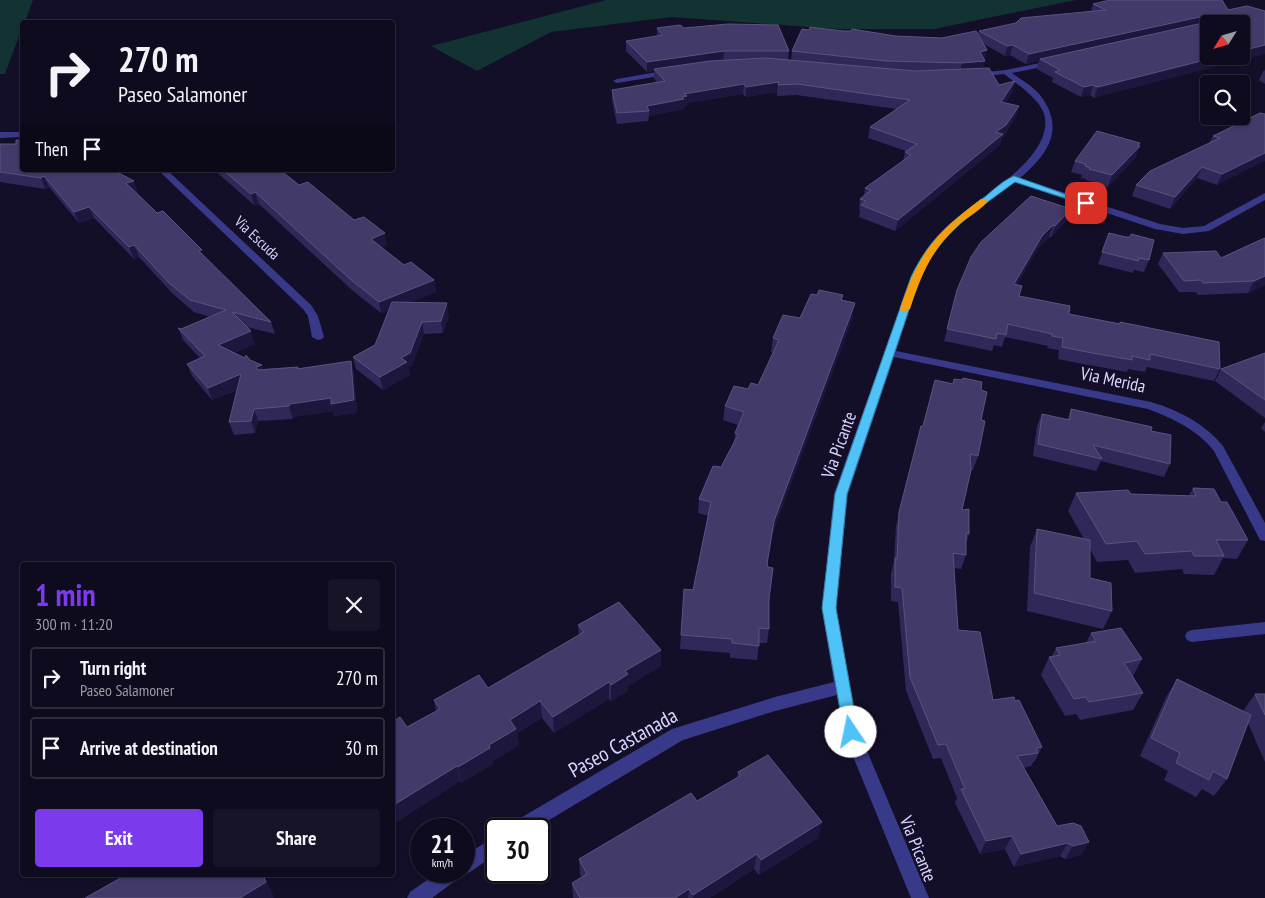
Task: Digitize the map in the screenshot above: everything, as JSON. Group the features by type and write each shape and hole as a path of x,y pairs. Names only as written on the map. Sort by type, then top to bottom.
{"street":[{"path":"969,76 1006,72 1063,60"},
{"path":"617,81 680,71"},
{"name":"Via Picante","path":"920,898 851,732 829,608 841,494 916,277 932,248 952,226 1014,178 1043,149 1051,134 1052,126 1048,110 1038,95 1006,72"},
{"path":"0,135 20,135"},
{"name":"Via Escuda","path":"164,172 307,307 313,316 318,337"},
{"path":"1014,178 1158,227 1183,231 1206,229 1265,196"},
{"name":"Via Merida","path":"891,353 1151,406 1174,414 1198,428 1219,449 1265,536"},
{"path":"1192,636 1265,628"},
{"name":"Paseo Castanada","path":"537,818 678,734 776,704 842,687"},
{"path":"416,898 438,883"}],"green space":[{"path":"0,0 33,0 26,20 20,20 20,33 5,74 0,74"},
{"path":"606,0 1076,0 934,29 836,29 671,17 551,32 477,71 431,46"}],"building":[{"path":"1110,0 1222,0 1228,10 1247,6 1265,11 1265,45 1250,49 1250,15 1200,15 1200,17 1029,54 1013,45 1007,46 979,31 1016,23 1021,18 1106,10 1093,4"},
{"path":"728,24 778,25 789,51 724,51 647,62 626,41 663,35 657,28 680,25 684,28"},
{"path":"1200,24 1200,61 1098,87 1093,85 1084,87 1055,72 1060,70 1040,59"},
{"path":"810,27 843,31 851,31 852,29 895,36 942,38 976,31 987,50 980,52 985,61 962,63 886,61 792,51 802,29 809,30"},
{"path":"766,58 915,71 989,68 999,85 1015,81 1001,102 1019,106 1006,125 996,132 1003,134 898,220 861,205 866,201 860,199 871,190 865,188 911,155 905,152 917,144 870,127 910,100 797,84 778,85 779,82 746,87 744,84 684,94 687,96 682,97 684,99 647,106 649,111 617,113 612,90 665,81 654,69 710,61"},
{"path":"1260,113 1265,114 1265,153 1222,174 1202,167 1175,197 1136,185 1150,171 1220,138 1213,136 1235,125 1250,125 1250,118"},
{"path":"1097,131 1140,143 1138,146 1140,146 1112,175 1089,169 1085,166 1086,164 1075,161"},
{"path":"16,140 20,141 20,172 117,172 134,181 126,183 157,213 163,211 202,250 199,251 271,322 232,312 251,331 218,345 245,358 246,355 250,360 262,365 256,367 258,370 298,367 297,369 351,361 354,400 331,404 331,398 290,404 289,406 254,409 251,421 229,422 241,374 208,388 187,364 205,356 178,328 181,329 226,310 190,300 169,283 134,245 129,247 89,207 74,212 44,176 41,178 0,172 0,144 16,144"},
{"path":"225,172 283,172 299,185 308,182 354,220 364,217 385,233 371,239 404,265 411,262 434,280 379,302 350,279 255,192 251,194"},
{"path":"1031,196 1071,209 1055,226 1053,225 1042,236 1014,284 1022,286 1019,296 1070,306 1069,314 1219,342 1220,369 1150,354 1150,360 1132,356 1132,360 1062,347 1063,338 1008,324 1006,335 997,333 996,339 947,329 957,290 971,257 981,242"},
{"path":"1109,233 1126,237 1130,237 1131,234 1154,240 1149,260 1139,258 1138,261 1102,252"},
{"path":"1265,238 1265,276 1254,281 1203,283 1201,280 1184,281 1163,253 1216,251 1221,258"},
{"path":"819,290 843,295 841,300 855,303 774,521 767,564 768,567 773,568 769,599 769,629 759,628 759,646 732,643 732,639 681,635 684,589 693,590 711,502 699,499 713,466 721,467 738,435 735,433 744,412 725,406 734,386 748,389 751,383 758,385 779,340 773,338 783,315 800,318 811,294 817,295"},
{"path":"392,302 447,303 441,321 422,322 410,353 401,358 407,362 380,377 353,357 375,345"},
{"path":"1265,353 1265,400 1221,369"},
{"path":"963,378 982,382 981,390 987,392 981,420 985,421 978,456 970,454 971,470 962,510 969,509 969,534 966,533 966,555 953,553 958,630 980,632 993,700 1014,697 1015,701 1019,700 1042,747 1036,748 1038,753 1017,756 1057,826 1073,823 1081,826 1089,842 1073,846 1068,843 1021,854 1012,836 986,841 961,789 965,789 946,744 938,745 910,677 902,588 895,587 895,558 897,559 899,512 935,380 953,384 954,379 962,380"},
{"path":"1071,409 1152,427 1151,431 1171,435 1170,464 1093,445 1102,459 1038,444 1042,414 1070,420"},
{"path":"1193,488 1214,489 1221,502 1227,502 1248,540 1216,540 1224,556 1194,556 1192,551 1145,554 1137,541 1106,544 1076,493 1128,490 1131,494 1196,496"},
{"path":"1037,529 1090,540 1090,578 1111,583 1112,611 1034,593"},
{"path":"619,602 661,650 625,671 628,674 611,685 609,682 553,717 540,701 510,720 516,729 489,745 490,748 395,804 395,720 400,717 407,727 440,709 434,700 479,675 488,688 584,632 578,625"},
{"path":"1121,628 1142,659 1124,663 1143,693 1089,702 1086,697 1074,699 1049,657 1060,655 1056,648 1096,641 1091,633"},
{"path":"1177,679 1251,715 1227,779 1213,771 1209,780 1176,763 1180,753 1151,738"},
{"path":"1255,694 1265,694 1265,715"},
{"path":"768,755 822,822 761,860 757,854 693,895 689,889 675,898 580,898 572,883 587,874 579,859 691,793 697,801 740,776 738,772"},
{"path":"122,877 264,877 266,882 240,898 85,898"}],"slow traffic":[{"path":"905,309 916,277 932,248 952,226 984,201"}],"route":[{"path":"851,732 829,608 841,494 916,277 923,262 941,236 1014,178 1086,203"}]}
